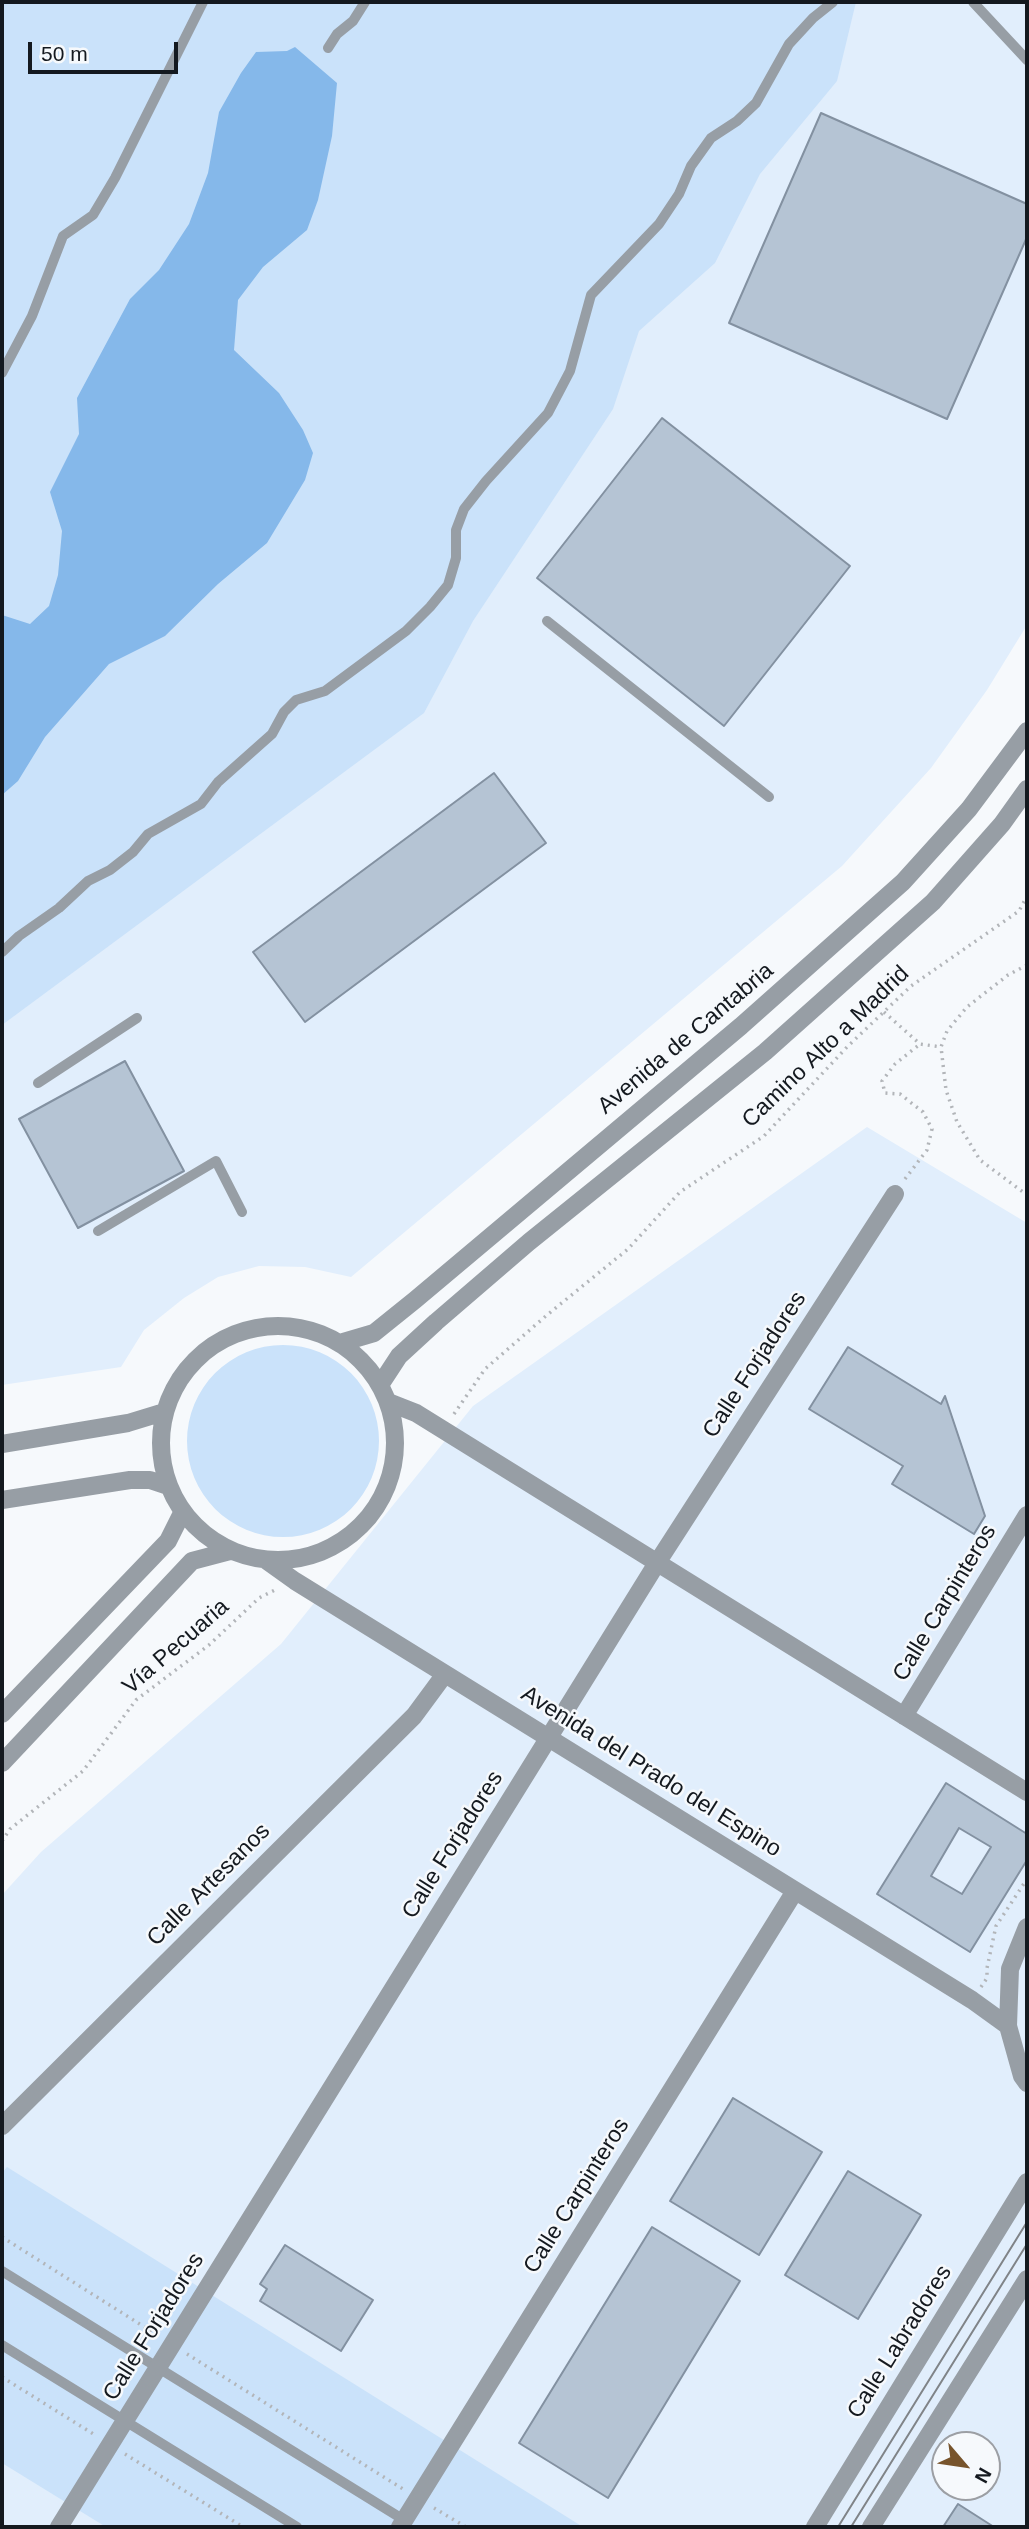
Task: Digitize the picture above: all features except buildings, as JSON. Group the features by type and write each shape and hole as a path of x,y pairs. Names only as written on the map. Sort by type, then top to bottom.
{"street":[{"name":"Avenida de Cantabria","path":"340,1343 374,1333 405,1308 741,1026 853,927 903,882 969,810 1027,731"},
{"path":"380,1385 400,1356 446,1313 529,1242 765,1052 933,902 1002,824 1027,789"},
{"name":"Calle Forjadores","path":"59,2527 657,1563 895,1194"},
{"path":"262,1327 297,1327 340,1343 366,1365 380,1385 388,1402 396,1440 388,1486 367,1521 337,1546 303,1559 267,1561 229,1551 182,1513 168,1486 160,1449 164,1412 177,1383 198,1357 225,1339 262,1327"},
{"path":"388,1402 416,1413 1027,1792"},
{"path":"2,1444 137,1422 164,1412"},
{"path":"2,1500 130,1479 150,1480 168,1486"},
{"path":"2,1714 168,1541 182,1513"},
{"name":"Calle Carpinteros","path":"904,1716 1027,1515"},
{"path":"2,1763 192,1561 229,1551"},
{"name":"Avenida del Prado del Espino","path":"267,1561 295,1581 972,2000 1008,2026"},
{"name":"Calle Artesanos","path":"2,2126 414,1716 445,1674"},
{"name":"Calle Carpinteros","path":"402,2523 795,1891"},
{"path":"1027,1927 1010,1969 1008,2026 1027,2083"},
{"name":"Calle Labradores","path":"815,2527 1027,2182"},
{"path":"872,2527 1027,2279"}],"lane":[{"path":"2,373 32,316 63,236 93,215 115,177 203,2"},
{"path":"328,48 337,34 353,21 365,2"},
{"path":"2,952 59,908 88,881 110,870 133,852 148,834 201,804 218,782 272,734 284,712 296,700 325,691 406,631 430,607 448,584 456,558 456,530 464,509 548,413 570,371 591,295 659,224 679,194 691,166 711,138 737,121 756,103 789,44 813,18 833,2"},
{"path":"973,2 1027,60"},
{"path":"547,621 769,797"},
{"path":"37,1083 137,1018"},
{"path":"98,1231 216,1161 242,1212"},
{"path":"2,2271 402,2523"},
{"path":"2,2345 297,2527"}],"path":[{"name":"Camino Alto a Madrid","path":"443,1430 485,1369 628,1249 680,1192 764,1136 847,1047 911,986 1019,911 1027,897"},
{"path":"1027,965 1007,975 967,1007 947,1031 941,1047 946,1090 957,1122 980,1160 1027,1195"},
{"path":"884,1012 920,1044 941,1047"},
{"path":"895,1194 927,1150 932,1129 923,1112 900,1094 885,1093 882,1082 895,1063 920,1044"},
{"name":"Vía Pecuaria","path":"2,1841 10,1829 83,1771 136,1700 209,1645 259,1598 295,1581"},
{"path":"972,2000 987,1978 996,1926 1027,1879"},
{"path":"2,2237 466,2527"}],"shaded area":[{"path":"2,2 1027,2 1027,625 987,690 931,768 842,866 351,1277 305,1267 259,1266 218,1277 184,1298 144,1330 121,1367 2,1385"},
{"path":"2,2 856,2 837,81 760,174 715,263 639,331 613,409 473,621 424,713 2,1025"},
{"path":"867,1127 1027,1223 1027,2527 2,2527 2,1895 41,1852 281,1644 473,1406"},
{"path":"283,1345 320,1353 351,1373 371,1404 379,1441 371,1478 351,1509 320,1529 283,1537 246,1529 215,1509 195,1478 187,1441 195,1404 215,1373 246,1353"},
{"path":"7,2167 583,2527 106,2527 2,2463 2,2173"}],"water":[{"path":"295,47 337,83 332,136 318,200 307,230 263,267 238,300 234,350 279,393 303,430 313,453 305,480 267,543 218,584 165,636 109,664 45,737 18,781 2,795 2,615 30,624 49,606 58,575 62,531 50,492 79,434 77,398 130,299 159,270 189,224 208,173 219,112 241,73 256,52 287,51"}],"tram line":[{"path":"838,2527 1027,2222"},
{"path":"851,2527 1027,2244"}]}
